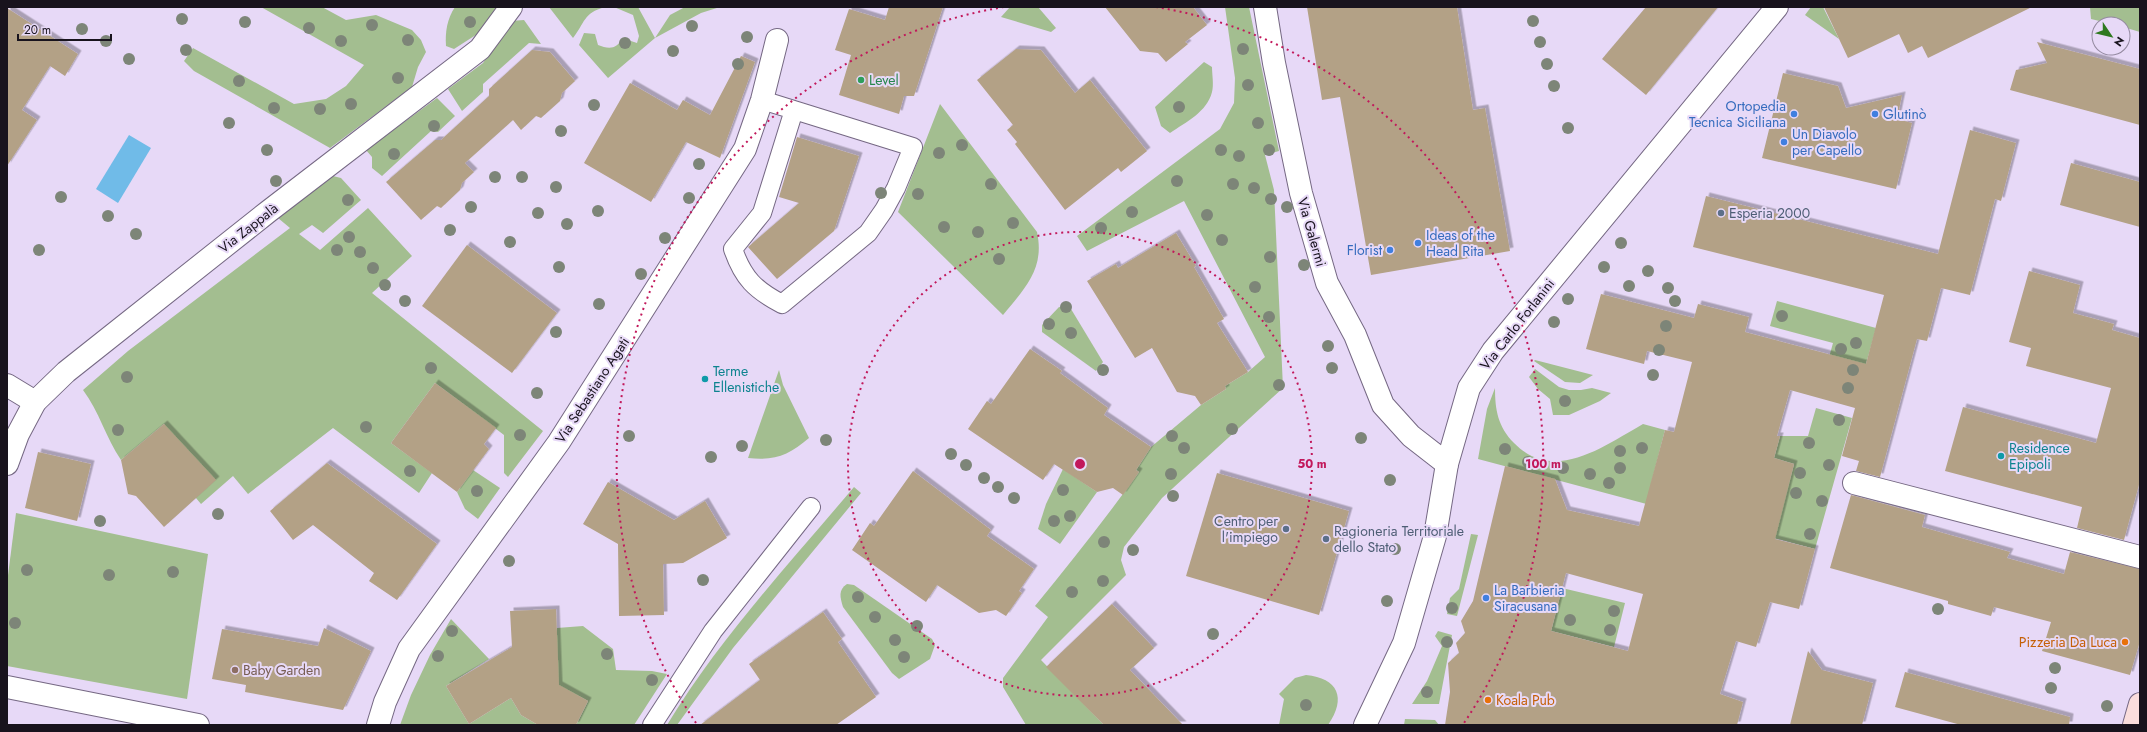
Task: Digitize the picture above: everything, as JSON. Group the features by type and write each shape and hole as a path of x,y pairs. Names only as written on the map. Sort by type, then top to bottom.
{"main road":[{"path":"2134,725 2140,705"},
{"path":"2139,725 2140,705"}],"street":[{"name":"Via Zappalà","path":"7,464 18,434 35,402 66,372 263,216 480,49 511,7"},
{"name":"Via Galermi","path":"1265,7 1274,63 1301,193 1327,283 1355,335 1383,405 1411,436 1447,464"},
{"name":"Via Carlo Forlanini","path":"1365,725 1404,642 1435,536 1447,464 1469,388 1493,351 1777,7"},
{"name":"Via Sebastiano Agati","path":"378,725 385,702 409,649 559,442 745,149 762,100 777,40"},
{"path":"7,385 35,402"},
{"path":"1854,483 2140,557"},
{"path":"7,688 198,725"}],"lane":[{"path":"762,100 913,147 896,188 884,210 868,233 782,304 761,293 739,268 732,249 762,213 794,110"},
{"path":"652,725 713,631 811,507"}],"green space":[{"path":"261,7 322,7 346,20 376,15 412,30 421,40 426,52 418,67 412,87 330,148 194,71 184,61 193,48 294,104 326,99 346,86 364,65"},
{"path":"455,7 500,7 482,31 454,49 446,46 446,36 448,21"},
{"path":"549,7 605,7 588,15 573,38"},
{"path":"614,7 638,7 655,38 608,78 579,45 584,33 595,34 598,45 609,48 618,45 622,38 637,43 639,36 633,15"},
{"path":"685,7 720,7 701,13 655,38 670,15"},
{"path":"1010,7 1038,7 1056,28 1051,32 1001,17"},
{"path":"1225,7 1249,7 1279,151 1265,155 1274,190 1283,388 1162,498 1124,547 1121,560 1126,575 1041,660 1104,725 1026,725 1003,687 1003,678 1048,617 1035,606 1127,489 1139,472 1136,470 1151,447 1201,405 1226,389 1225,386 1248,372 1265,357 1184,201 1087,251 1077,236 1220,129 1234,103 1235,78"},
{"path":"1811,7 1823,7 1839,39 1805,15"},
{"path":"2090,7 2140,7 2140,32 2131,29 2131,16 2091,16 2091,19"},
{"path":"524,20 541,44 529,43 483,84 483,92 462,111 448,89 483,63 511,21"},
{"path":"1204,62 1212,67 1213,86 1209,99 1201,111 1170,133 1161,126 1155,107"},
{"path":"437,98 455,116 438,132 431,131 382,176 372,168 372,157 366,150"},
{"path":"940,104 1037,232 1039,245 1036,267 1026,287 1003,315 898,212"},
{"path":"333,176 341,178 361,200 323,233 312,225 299,234 320,250 368,208 412,256 372,293 543,431 508,477 504,473 504,435 435,383 391,443 432,473 419,493 333,428 248,494 233,476 201,504 196,498 164,424 121,460 94,407 83,390 128,351 290,228 278,218"},
{"path":"1777,301 1876,328 1861,382 1825,372 1833,343 1770,326"},
{"path":"1059,307 1071,309 1103,362 1096,371 1042,332 1042,325"},
{"path":"1535,360 1593,375 1580,383 1565,382 1534,361"},
{"path":"1535,369 1559,387 1569,390 1592,388 1611,393 1600,401 1569,415 1553,415 1550,399 1538,389 1529,377"},
{"path":"779,370 783,385 809,438 795,449 781,456 766,459 748,458"},
{"path":"1495,388 1498,418 1504,431 1514,443 1529,455 1546,460 1562,461 1579,457 1612,442 1643,424 1665,430 1651,484 1783,505 1794,464 1774,458 1780,436 1808,436 1816,408 1852,418 1815,549 1478,459 1487,409"},
{"path":"1063,469 1097,492 1060,544 1038,529 1046,504"},
{"path":"473,470 500,488 478,519 465,509 457,492"},
{"path":"854,487 861,493 733,648 677,725 667,725 687,693 732,632 780,573"},
{"path":"16,513 208,554 187,699 7,666 7,583"},
{"path":"1471,534 1478,535 1457,616 1447,614 1450,598 1459,589"},
{"path":"847,584 854,585 932,639 935,645 930,659 899,679 892,673 843,607 840,594 844,586"},
{"path":"1562,588 1625,603 1614,647 1551,631"},
{"path":"451,619 489,659 446,686 469,724 511,698 521,715 538,725 400,725 411,695 430,655"},
{"path":"583,626 613,649 616,670 652,671 667,674 634,725 576,725 588,701 544,678 557,628"},
{"path":"1438,631 1452,635 1439,704 1412,704 1427,681 1442,646 1435,636"},
{"path":"1306,675 1326,680 1332,685 1338,698 1334,715 1328,725 1279,725 1284,699 1279,694 1295,678"},
{"path":"1405,719 1435,720 1439,725 1404,725"}],"water":[{"path":"129,135 151,148 118,203 96,189"}],"building":[{"path":"889,7 943,7 914,96 904,96 899,114 839,95 851,55 835,50 849,9 885,20"},
{"path":"1105,7 1193,7 1207,25 1185,42 1188,44 1166,62 1158,53 1140,51"},
{"path":"1307,7 1457,7 1473,110 1485,108 1510,251 1371,275 1340,97 1322,100"},
{"path":"1646,7 1718,7 1646,95 1602,59"},
{"path":"1824,7 2032,7 1928,58 1922,46 1908,53 1899,34 1848,58"},
{"path":"7,8 78,54 65,76 50,66 22,110 37,120 7,166"},
{"path":"2037,42 2140,69 2140,125 2010,90 2016,70 2047,63"},
{"path":"1016,49 1041,50 1075,93 1090,80 1147,151 1121,172 1118,168 1065,210 1015,144 1017,142 1007,130 1013,125 977,80"},
{"path":"532,50 550,52 575,81 562,93 560,101 541,118 536,116 521,130 513,120 465,163 474,172 462,183 460,190 441,208 437,206 421,220 386,182 435,140 441,140 489,96 489,89"},
{"path":"741,56 755,62 720,158 686,142 651,202 584,163 630,83 677,110 683,100 710,115"},
{"path":"1783,73 1838,86 1846,108 1902,95 1897,119 1912,123 1896,189 1762,158"},
{"path":"1970,130 2016,143 2001,201 1995,199 1970,295 1941,288 1927,341 1917,339 1880,477 1856,471 1859,461 1842,456 1855,408 1790,390 1777,436 1780,436 1774,458 1794,464 1775,539 1815,549 1799,609 1770,602 1756,647 1736,641 1720,694 1743,702 1737,725 1445,725 1450,692 1448,663 1459,653 1456,643 1465,633 1461,621 1473,601 1505,466 1555,479 1567,510 1639,526 1665,430 1674,432 1692,362 1647,351 1644,364 1586,349 1601,294 1694,318 1698,304 1749,317 1745,332 1866,364 1884,295 1693,247 1706,196 1938,254","holes":["1566,573 1643,594 1628,651 1551,631"]},
{"path":"797,137 859,156 834,231 777,279 748,247 799,203 779,197"},
{"path":"2071,163 2140,182 2140,227 2060,205"},
{"path":"1176,233 1196,266 1194,267 1224,319 1217,323 1248,372 1225,386 1226,389 1201,405 1195,396 1177,392 1152,348 1135,358 1087,281 1116,264 1118,268"},
{"path":"467,245 557,313 512,373 422,306"},
{"path":"2029,271 2080,285 2073,313 2114,324 2112,330 2140,338 2140,481 2124,540 2077,528 2082,507 1945,471 1963,407 2096,443 2111,388 2026,366 2031,348 2009,342"},
{"path":"1030,349 1062,371 1060,373 1108,408 1104,415 1151,447 1136,470 1139,472 1123,495 1113,488 1097,492 1054,464 1043,480 968,429 987,401 991,404"},
{"path":"435,383 496,428 484,444 489,449 457,492 391,443"},
{"path":"164,424 216,480 164,527 136,496 128,494 121,460"},
{"path":"38,452 91,464 77,521 25,508"},
{"path":"327,463 437,544 397,600 369,581 374,573 313,525 293,540 270,511"},
{"path":"913,471 991,530 987,536 1034,569 1019,591 1022,593 1006,616 996,610 979,613 937,585 926,602 852,550 870,523 874,526"},
{"path":"1217,473 1349,511 1319,615 1186,576"},
{"path":"608,482 674,520 705,501 727,538 683,563 663,564 664,615 619,616 618,544 583,524"},
{"path":"1851,495 1925,515 1922,527 2010,552 2007,558 2064,574 2070,552 2140,569 2140,641 2130,675 2042,651 2051,622 1994,607 1991,616 1948,604 1948,601 1830,568"},
{"path":"1112,604 1154,648 1130,670 1183,725 1104,725 1046,667"},
{"path":"556,609 559,685 588,701 576,725 538,725 521,715 511,698 469,724 446,686 512,647 510,611"},
{"path":"823,612 842,639 838,642 876,697 836,725 700,725 760,680 749,664"},
{"path":"324,628 371,651 343,710 245,692 246,685 212,679 222,629 318,646"},
{"path":"1808,651 1822,670 1873,683 1862,725 1790,725"},
{"path":"1905,672 2070,717 2069,725 1961,725 1895,707"}],"place":[{"name":"Level","path":"861,80"},
{"name":"Ortopedia Tecnica Siciliana","path":"1794,114"},
{"name":"Glutinò","path":"1875,114"},
{"name":"Un Diavolo per Capello","path":"1784,142"},
{"name":"Esperia 2000","path":"1721,213"},
{"name":"Ideas of the Head Rita","path":"1418,243"},
{"name":"Florist","path":"1390,250"},
{"name":"Terme Ellenistiche","path":"705,379"},
{"name":"Residence Epipoli","path":"2001,456"},
{"name":"Centro per l'impiego","path":"1286,529"},
{"name":"Ragioneria Territoriale dello Stato","path":"1326,539"},
{"name":"La Barbieria Siracusana","path":"1486,598"},
{"name":"Pizzeria Da Luca","path":"2125,642"},
{"name":"Baby Garden","path":"235,670"},
{"name":"Koala Pub","path":"1488,700"}]}
